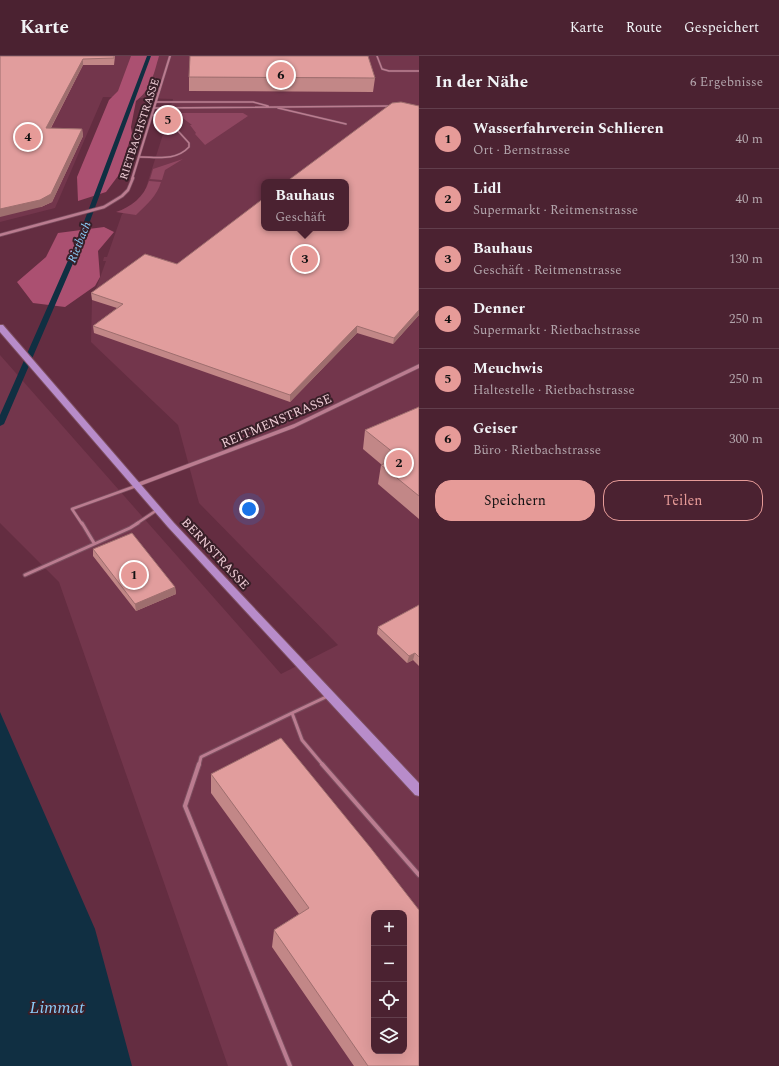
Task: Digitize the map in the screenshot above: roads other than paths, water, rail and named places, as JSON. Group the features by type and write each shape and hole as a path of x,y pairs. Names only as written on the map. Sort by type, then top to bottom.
{"main road":[{"name":"BERNSTRASSE","path":"0,327 158,510 419,791"}],"street":[{"name":"RIETBACHSTRASSE","path":"0,235 104,207 122,196 128,190 154,115 154,108 170,56"},
{"name":"REITMENSTRASSE","path":"137,485 294,426 419,366"}],"lane":[{"path":"377,56 382,69 389,71 419,71"},
{"path":"156,102 253,102 346,124"},
{"path":"154,108 391,106"},
{"path":"140,157 172,156 186,151 189,147 189,143 168,120 154,115"},
{"path":"94,543 72,509 137,485"},
{"path":"25,575 130,528 158,510"},
{"path":"290,1066 185,806 201,757 331,695"},
{"path":"292,713 302,740 419,875"}],"water":[{"name":"Limmat","path":"0,712 95,929 132,1066 0,1066"}],"waterway":[{"name":"Rietbach","path":"0,424 80,240 149,56"}],"place":[{"name":"Geiser","path":"281,75"},
{"name":"Meuchwis","path":"168,120"},
{"name":"Denner","path":"28,137"},
{"name":"Bauhaus","path":"305,259"},
{"name":"Lidl","path":"399,463"},
{"name":"Wasserfahrverein Schlieren","path":"134,575"}]}
